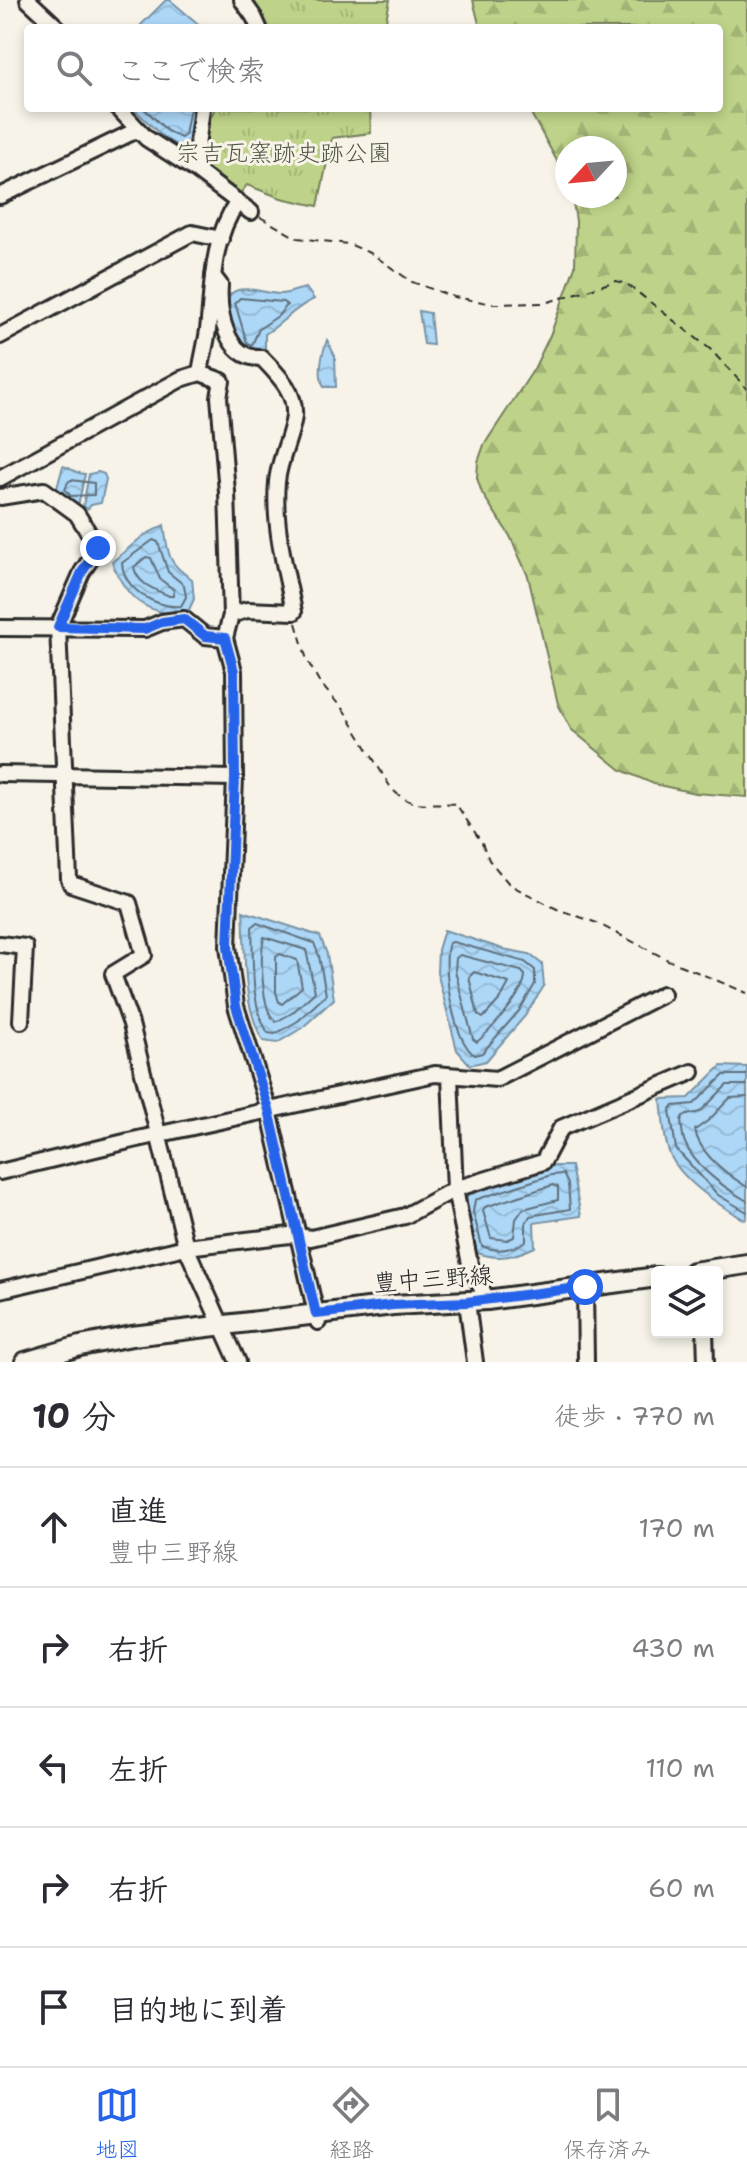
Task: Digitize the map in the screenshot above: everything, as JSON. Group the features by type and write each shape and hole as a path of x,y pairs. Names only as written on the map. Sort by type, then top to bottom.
{"main road":[{"path":"723,1268 747,1264"},
{"name":"豊中三野線","path":"25,1362 107,1341 221,1325 317,1318 393,1305 487,1300 651,1278"}],"street":[{"path":"28,0 54,24"},
{"path":"242,0 257,24"},
{"path":"121,112 137,130 251,212"},
{"path":"194,169 201,112"},
{"path":"0,196 137,130"},
{"path":"200,373 221,239 225,224 237,203"},
{"path":"0,336 192,233 221,239"},
{"path":"213,276 220,285 219,304 226,332 233,345 251,359 262,358 286,384 294,415 280,461 277,516 294,612 247,610 231,615"},
{"path":"0,478 181,379 200,373 222,381 219,397 227,492 231,615 225,638 234,671 235,778 228,946 236,1006 269,1112 317,1318"},
{"path":"0,497 44,490 77,514 98,548 82,572 58,627 69,879 71,884 129,903 144,955 113,974 131,1024 186,1247 238,1362"},
{"path":"0,628 145,629 162,622 184,619 205,636 225,638"},
{"path":"0,774 235,778"},
{"path":"0,944 25,947 21,1021"},
{"path":"0,1172 435,1074 497,1079 663,994"},
{"path":"0,1290 186,1247 298,1236 311,1238 405,1216 455,1189 543,1162 561,1128 692,1072"},
{"path":"450,1076 455,1189 470,1264 487,1300"},
{"path":"585,1287 585,1362"},
{"path":"467,1302 475,1362"},
{"path":"705,1338 706,1362"}],"path":[{"path":"251,212 297,238 349,244 372,254 412,282 454,297 494,304 545,303 616,281 627,284 710,349 747,389"},
{"path":"294,612 307,660 320,683 345,712 391,788 399,796 409,803 456,804 482,843 489,860 510,885 557,909 597,923 668,960 747,993"}],"green space":[{"path":"243,0 390,0 386,20 380,24 259,24"},
{"path":"473,0 747,0 747,797 695,793 654,784 621,770 571,729 558,704 528,576 510,536 482,493 477,478 484,445 534,369 551,333 575,266 574,208 627,208 627,136 555,136 555,157 530,112 723,112 723,24 479,24"},
{"name":"宗吉瓦窯跡史跡公園","path":"213,112 370,112 371,133 332,138 318,206 281,198 247,185 239,195 201,167 205,130"}],"water":[{"path":"166,0 170,0 198,24 142,24"},
{"path":"137,112 197,112 190,153 163,137"},
{"path":"306,288 314,299 265,334 265,349 248,354 227,311 230,295 243,289 282,294"},
{"path":"419,311 430,313 433,345 424,344"},
{"path":"327,340 335,356 336,387 324,387 322,382 321,364"},
{"path":"63,466 85,474 77,510 55,495"},
{"path":"89,474 104,474 106,479 101,503 88,509 83,506"},
{"path":"164,525 173,563 192,579 194,599 187,614 160,612 139,602 124,586 112,562 143,536"},
{"path":"243,911 320,936 327,954 334,999 302,1028 277,1043 263,1041 251,1010 246,978"},
{"path":"444,930 529,954 542,964 544,986 525,1016 486,1061 470,1065 457,1050 437,972 438,950"},
{"path":"721,1066 747,1067 745,1220 689,1180 673,1160 665,1137 661,1099 689,1098"},
{"path":"550,1166 571,1166 581,1216 534,1223 535,1247 520,1253 498,1257 475,1252 465,1212 467,1195"}],"route":[{"path":"98,548 82,572 58,627 145,629 162,622 184,619 205,636 225,638 234,671 235,778 228,946 236,1006 269,1110 316,1314 393,1305 467,1302 585,1287"}]}
